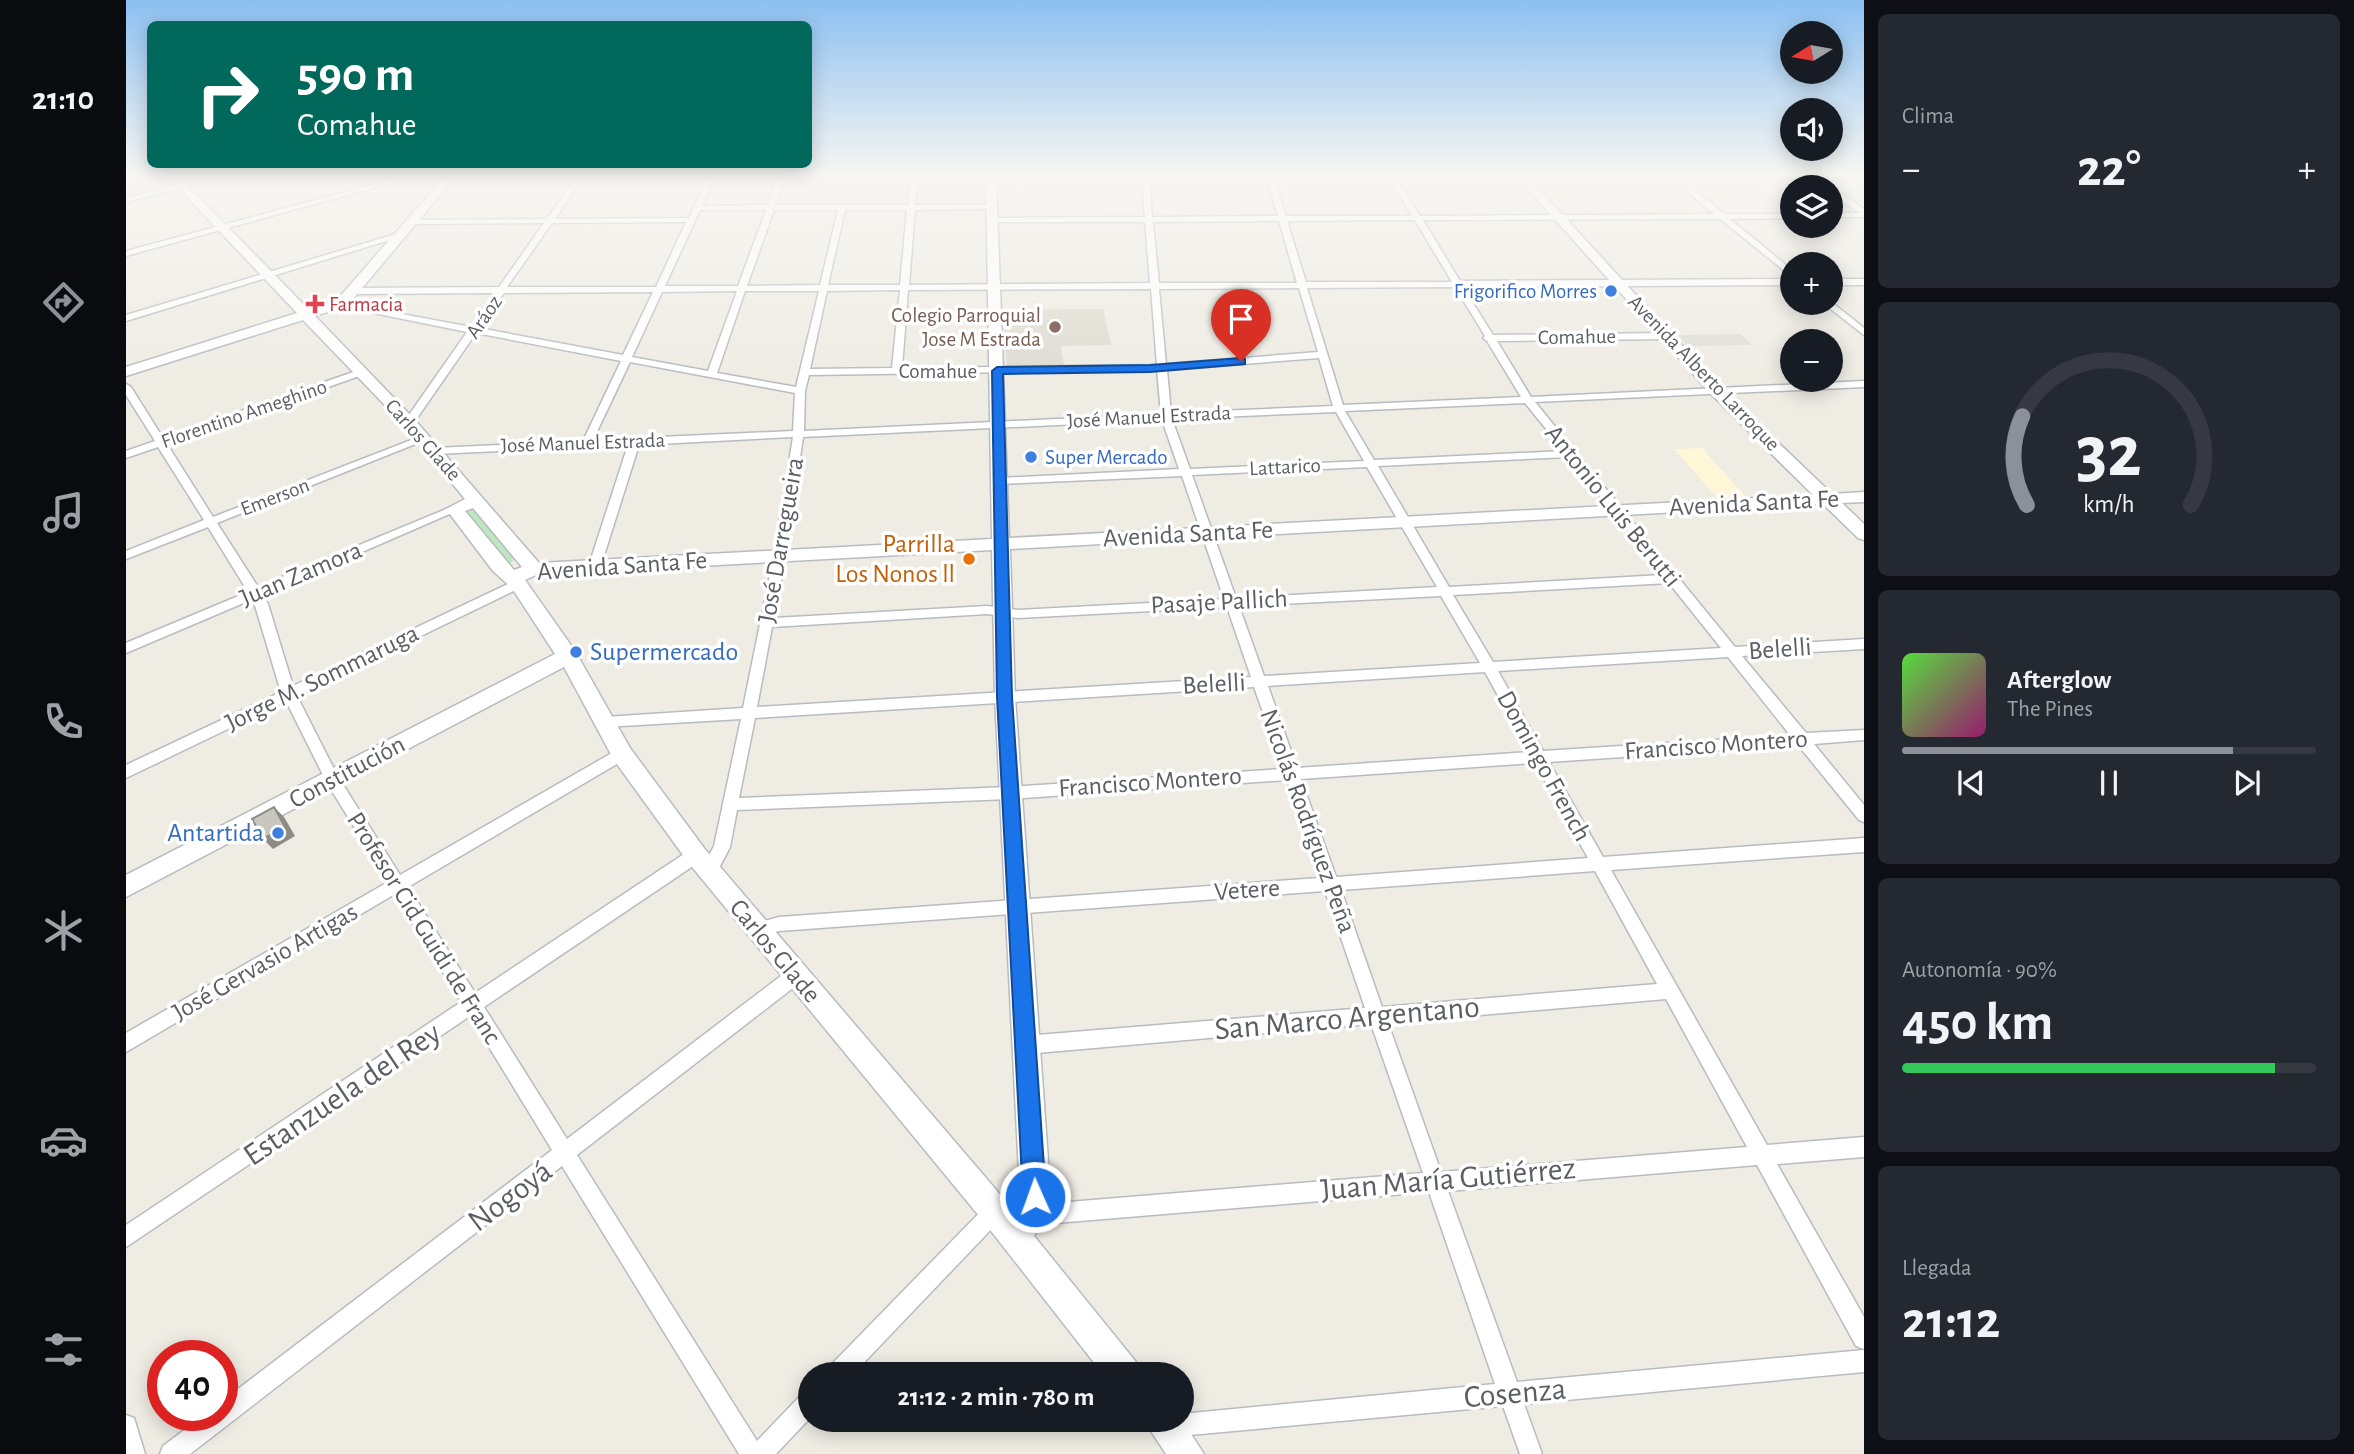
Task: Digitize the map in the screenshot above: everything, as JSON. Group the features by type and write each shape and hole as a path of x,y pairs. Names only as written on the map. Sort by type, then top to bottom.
{"street":[{"path":"126,254 164,244"},
{"name":"Carlos Glade","path":"235,244 409,422 534,569"},
{"path":"126,318 373,244"},
{"path":"126,372 338,304 354,291 394,244"},
{"name":"Aráoz","path":"409,422 534,244"},
{"path":"587,443 680,244"},
{"path":"711,374 758,244"},
{"name":"José Darregueira","path":"703,863 722,847 780,555 797,434 800,391 833,244"},
{"path":"897,371 909,244"},
{"path":"993,244 1009,793 1034,1174 1032,1215 1014,1235"},
{"name":"Nicolás Rodríguez Peña","path":"1152,244 1166,416 1257,682 1332,884 1531,1454"},
{"name":"Domingo French","path":"1291,244 1339,408 1489,667 1864,1338"},
{"name":"Antonio Luis Berutti","path":"1432,244 1528,400 1864,816"},
{"name":"Avenida Alberto Larroque","path":"1583,244 1716,391 1864,534"},
{"path":"1756,244 1780,264"},
{"path":"354,291 1780,282"},
{"path":"1843,282 1864,282"},
{"path":"338,304 800,391"},
{"path":"1842,315 1864,332"},
{"name":"Comahue","path":"1488,338 1666,336"},
{"name":"Comahue","path":"805,372 1161,368 1322,355"},
{"name":"Florentino Ameghino","path":"126,455 362,372"},
{"name":"José Manuel Estrada","path":"435,452 1864,384"},
{"name":"Profesor Cid Guidi de Franc","path":"126,387 256,593 265,612 289,694 332,779 472,1008 752,1454"},
{"name":"Emerson","path":"126,555 424,439"},
{"path":"595,565 635,441"},
{"name":"Lattarico","path":"999,481 1571,454"},
{"name":"Avenida Santa Fe","path":"516,580 534,569 595,565 1864,497"},
{"name":"Juan Zamora","path":"126,648 476,500"},
{"name":"Carlos Glade","path":"455,509 499,567 516,580 568,656 622,754 703,863 995,1211 1115,1362"},
{"name":"Pasaje Pallich","path":"768,623 987,610 1002,612 1672,579"},
{"name":"Jorge M. Sommaruga","path":"126,772 516,580"},
{"name":"Belelli","path":"605,722 1864,643"},
{"name":"Constitución","path":"126,887 568,656"},
{"name":"Francisco Montero","path":"730,804 1009,793 1864,735"},
{"name":"José Gervasio Artigas","path":"126,1043 622,754"},
{"name":"Vetere","path":"757,930 779,924 1864,845"},
{"name":"Estanzuela del Rey","path":"126,1237 472,1008 703,863"},
{"name":"Nogoyá","path":"238,1403 796,975"},
{"name":"San Marco Argentano","path":"1024,1045 1670,991"},
{"name":"Juan María Gutiérrez","path":"1032,1215 1434,1180 1864,1147"},
{"path":"850,1362 995,1211"},
{"name":"Cosenza","path":"1194,1420 1864,1362"},
{"path":"760,1454 798,1414"},
{"path":"126,1426 134,1454"},
{"name":"Nogoyá","path":"171,1454 201,1431"},
{"path":"1170,1432 1187,1454"}],"shaded area":[{"name":"Colegio Parroquial Jose M Estrada","path":"1103,309 1111,345 1061,346 1064,366 1007,367 1002,310"},
{"path":"1741,334 1752,345 1688,346 1678,335"},
{"path":"1702,448 1746,497 1718,499 1674,449"}],"green space":[{"path":"470,510 478,511 517,558 508,565 465,513"}],"building":[{"path":"274,807 285,827 263,839 252,819"}],"place":[{"name":"Frigorifico Morres","path":"1611,291"},
{"name":"Farmacia","path":"315,304"},
{"name":"Colegio Parroquial Jose M Estrada","path":"1055,327"},
{"name":"Super Mercado","path":"1031,457"},
{"name":"Parrilla Los Nonos ll","path":"969,559"},
{"name":"Supermercado","path":"576,652"},
{"name":"Antartida","path":"278,833"}],"route":[{"path":"1035,1197 1005,697 997,371 1150,369 1241,361"}]}
